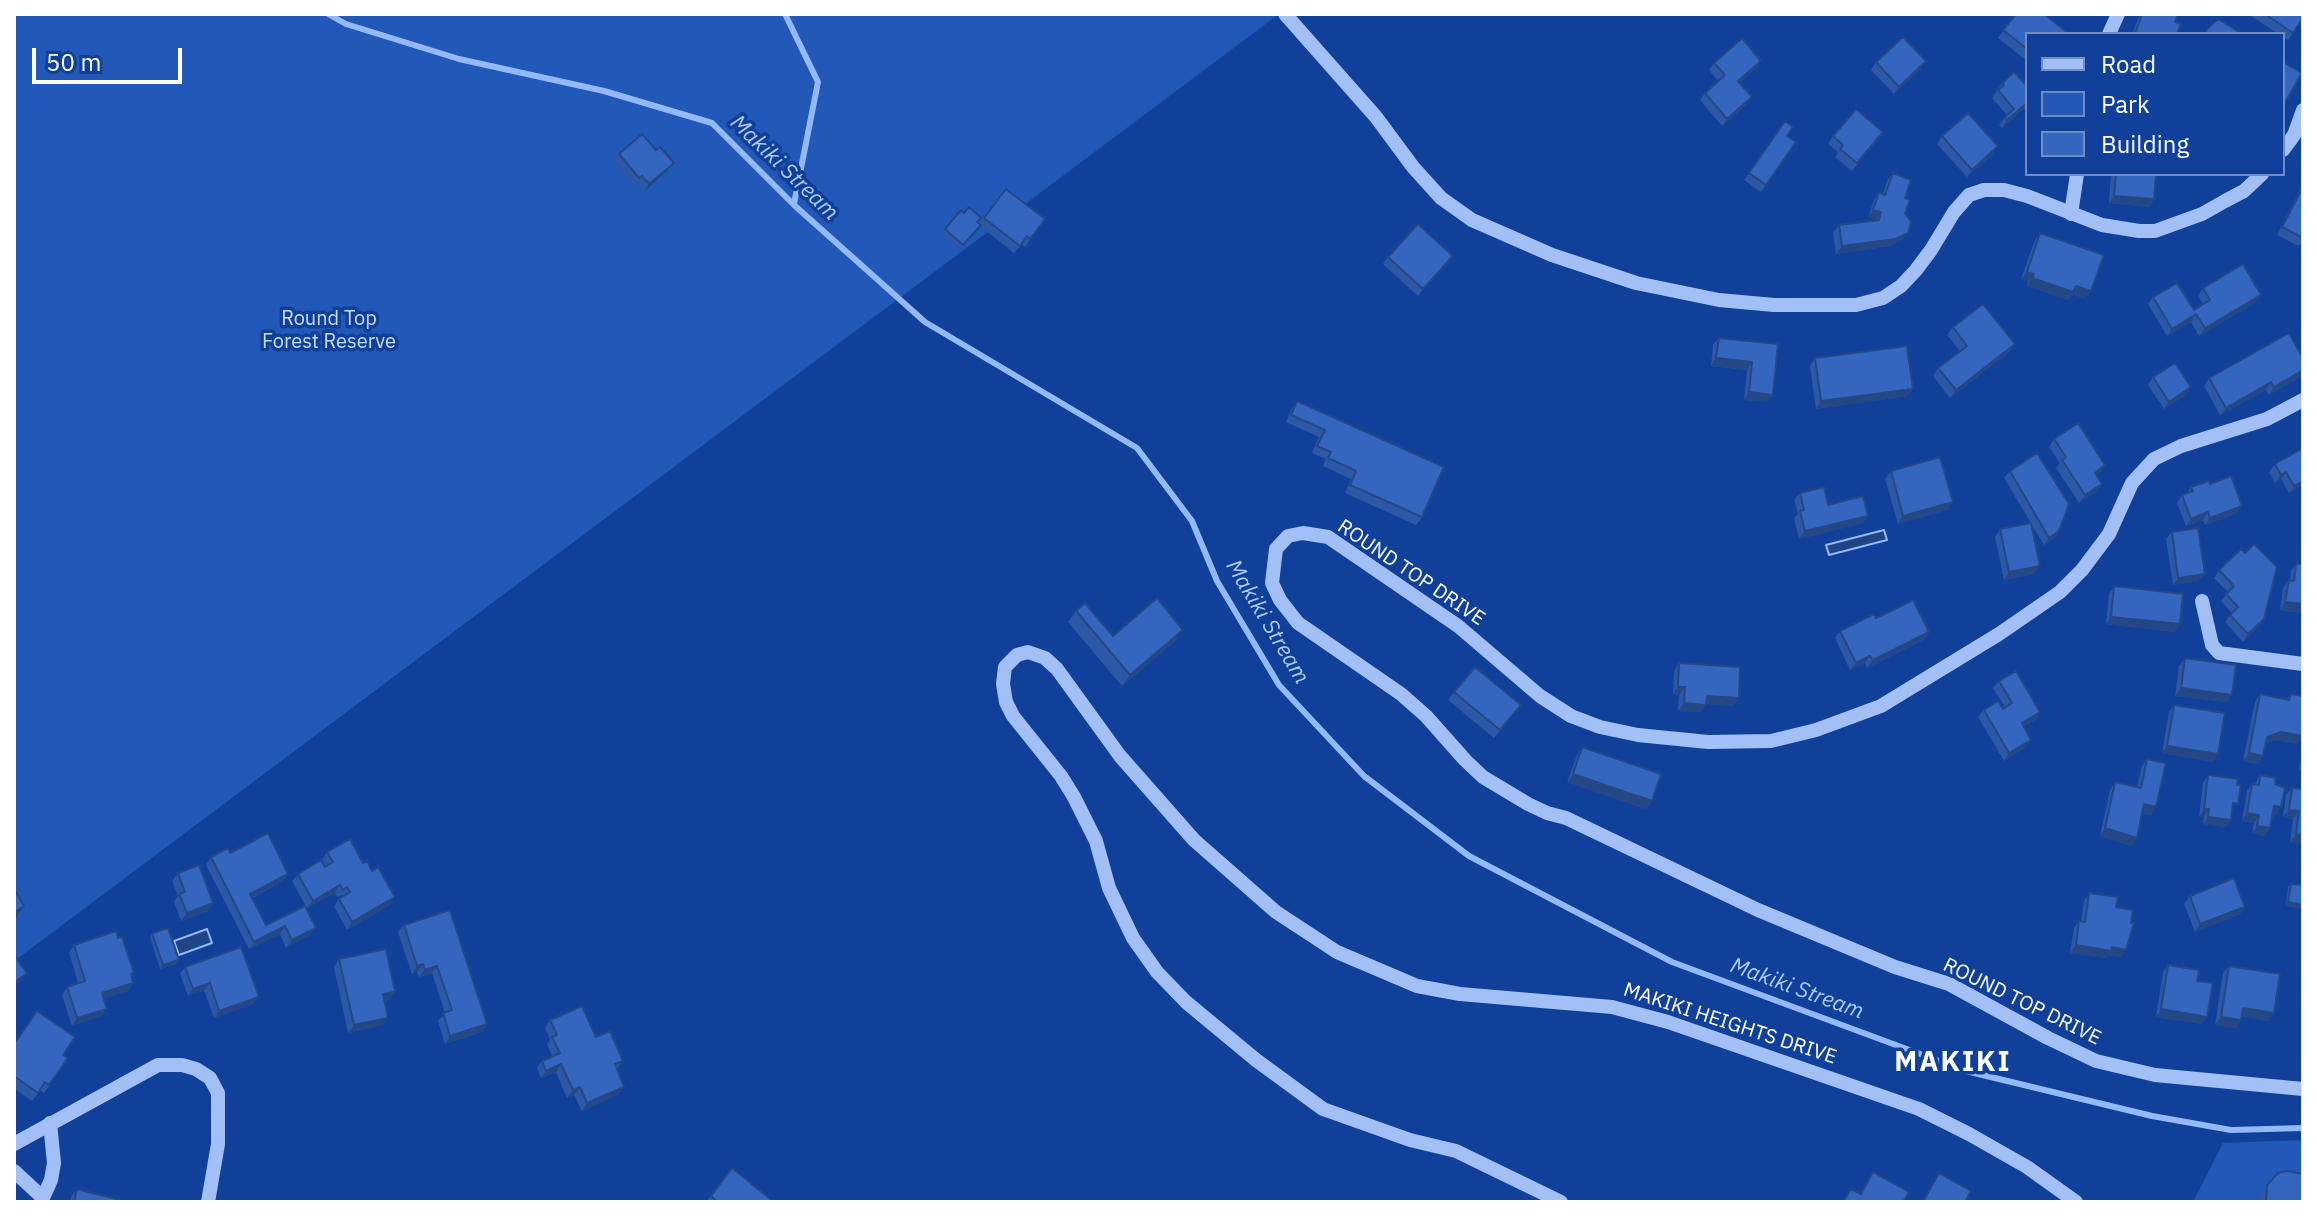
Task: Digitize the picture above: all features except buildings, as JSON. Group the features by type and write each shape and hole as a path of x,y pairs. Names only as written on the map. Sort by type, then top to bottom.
{"street":[{"path":"1285,14 1366,105 1441,198 1472,220 1511,239 1636,283 1719,300 1774,305 1856,305 1883,298 1901,286 1931,250 1954,212 1969,195 1984,190 2004,190 2102,225 2155,231 2202,214 2244,191 2260,176"},
{"path":"2285,147 2294,135 2303,110"},
{"path":"2071,214 2077,176"},
{"name":"ROUND TOP DRIVE","path":"2303,400 2267,419 2181,446 2154,459 2132,483 2109,534 2082,570 2060,592 1999,634 1881,706 1816,730 1771,741 1708,742 1638,735 1600,727 1571,716 1540,696 1458,626 1328,537 1303,533 1288,536 1276,549 1272,583 1280,600 1298,623 1401,694 1483,777 1528,804 1566,818 1758,910 1895,967 1949,984 2096,1061 2155,1075 2303,1089"},
{"path":"2202,601 2212,645 2219,653 2303,664"},
{"name":"MAKIKI HEIGHTS DRIVE","path":"1561,1202 1456,1151 1400,1137 1323,1109 1256,1060 1186,1002 1157,972 1133,938 1109,888 1096,841 1074,797 1013,716 1006,702 1003,684 1005,667 1017,655 1028,652 1045,658 1057,669 1128,765 1194,840 1276,912 1337,952 1417,986 1460,994 1612,1007 1682,1027 1919,1109 2027,1167 2076,1202"},
{"path":"15,1143 158,1065 182,1065 196,1069 210,1078 218,1093 218,1144 208,1202"},
{"path":"14,1171 41,1200 51,1180 54,1163 50,1123"}],"green space":[{"name":"Round Top Forest Reserve","path":"14,14 1279,14 14,961"},
{"path":"2303,1140 2303,1202 2193,1202 2223,1143"}],"shaded area":[{"path":"1884,530 1887,540 1829,555 1826,545"},
{"path":"207,929 212,943 179,955 174,941"}],"waterway":[{"name":"Makiki Stream","path":"328,14 346,24 459,59 604,91 712,123 794,205 925,322 1137,448 1192,521 1217,581 1279,685 1364,776 1469,856 1672,962 1966,1071 2152,1116 2231,1130 2303,1128"},
{"path":"785,14 818,82 794,204"}],"district":[{"name":"MAKIKI","path":"1953,1063"}]}
